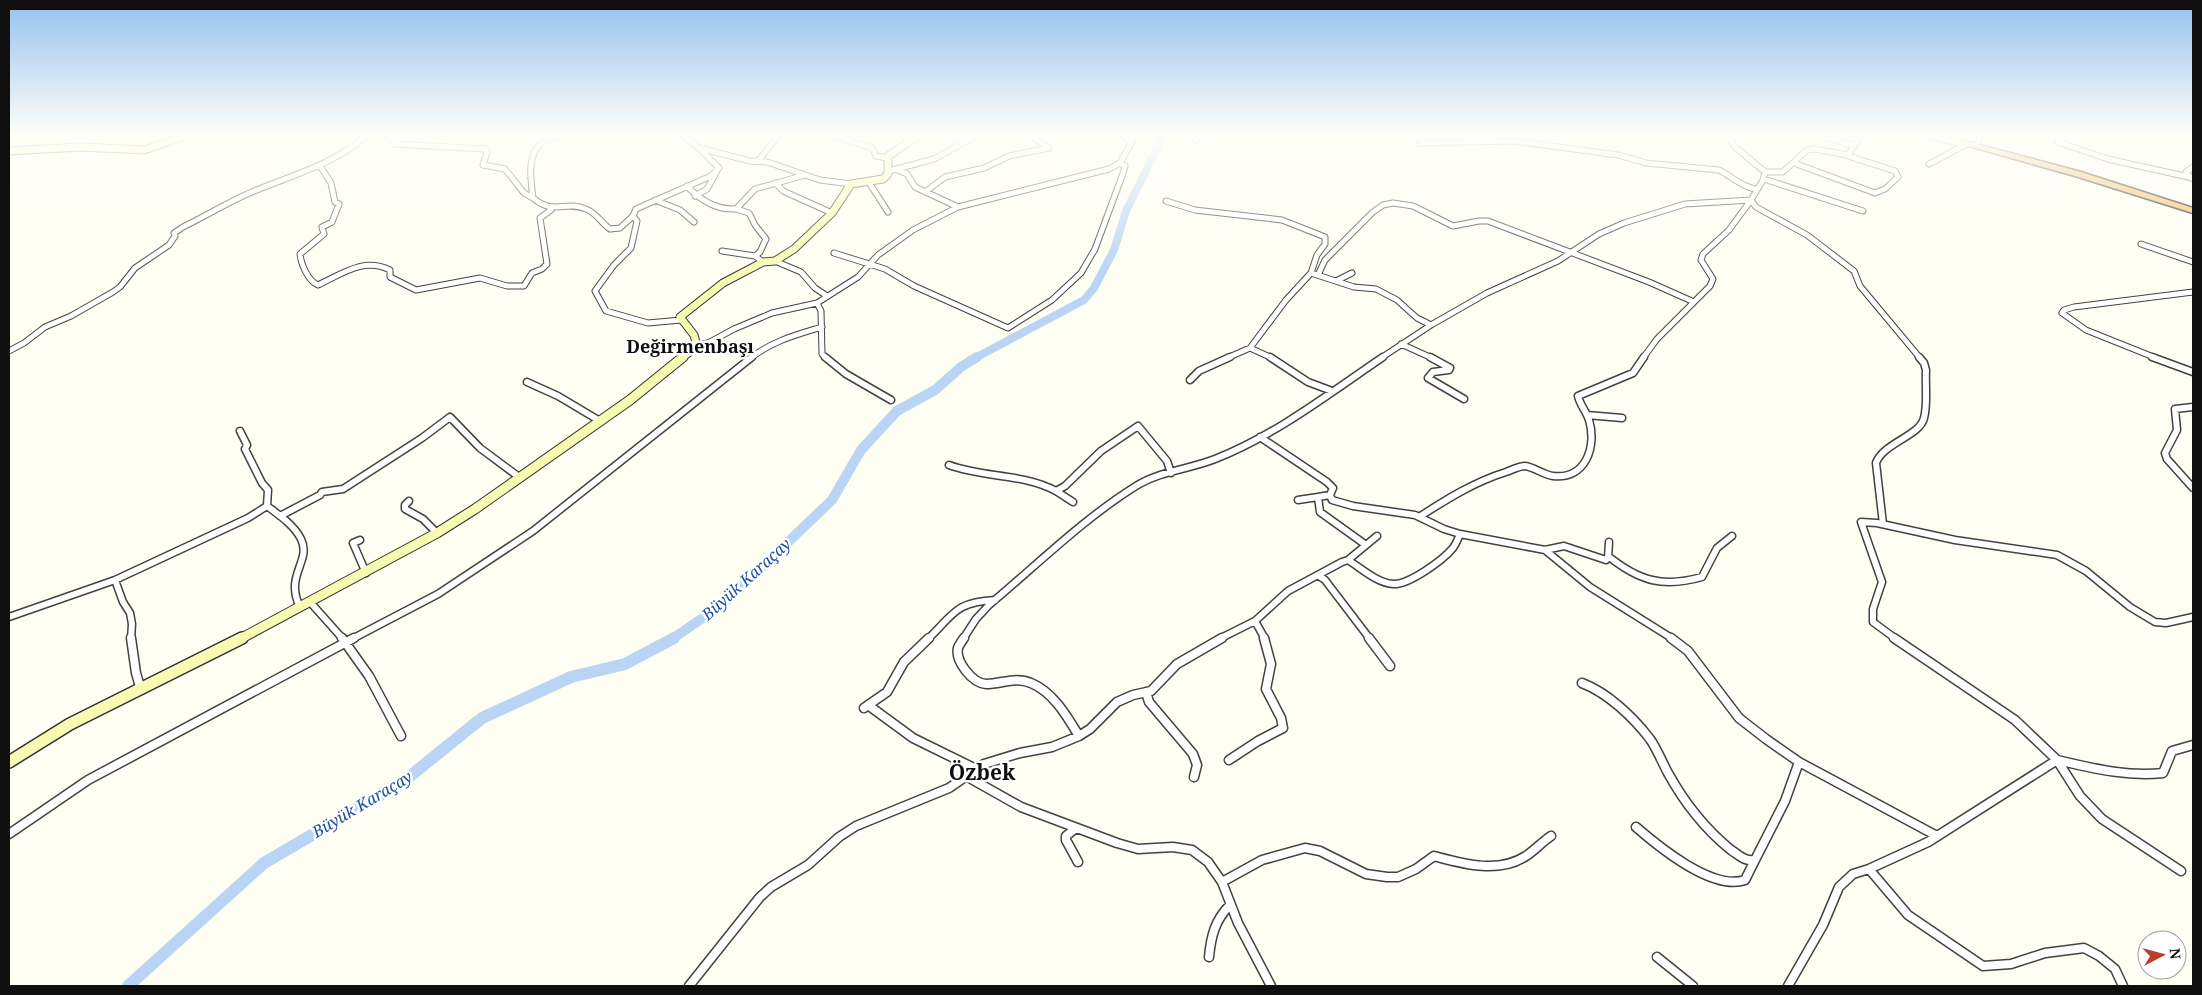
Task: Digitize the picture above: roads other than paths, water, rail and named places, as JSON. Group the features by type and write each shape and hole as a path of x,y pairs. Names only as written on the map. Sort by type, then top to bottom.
{"highway":[{"path":"2102,182 2193,211"},
{"path":"2118,182 2193,206"}],"street":[{"path":"9,351 52,323 71,316 113,292 120,287 135,268 169,245 175,236 174,233 183,227 252,192 277,182"},
{"path":"331,182 334,202 339,204 332,222 322,227 324,234 300,254 301,261 313,283 318,285 346,270 369,262 378,263 387,268 390,270 390,277 416,290 480,278 507,286 524,286 532,274 542,269 546,264 547,254 540,236 540,218 551,210 571,205 585,208 596,214 612,230 620,227 633,216 636,209 695,182"},
{"path":"516,182 524,193 551,210"},
{"path":"533,182 533,198"},
{"path":"695,196 707,189 711,182"},
{"path":"839,182 851,184 860,182"},
{"path":"869,182 888,212"},
{"path":"912,182 915,187 958,207"},
{"path":"925,192 938,182"},
{"path":"9,762 70,724 141,690 366,573 437,533 475,509 600,421 670,370 697,346 710,342 734,329 772,313 817,303 858,277 878,255 923,224 958,207 1056,182"},
{"path":"834,253 885,269 914,286 1008,328 1060,295 1088,265 1110,204 1121,182"},
{"path":"1740,182 1747,188 1755,189"},
{"path":"1419,517 1460,490 1487,478 1524,466 1553,476 1566,475 1585,463 1591,452 1592,434 1587,415 1579,402 1578,396 1633,373 1657,339 1710,286 1713,279 1703,264 1702,254 1729,230 1751,200 1760,182"},
{"path":"1783,182 1863,211"},
{"path":"1846,182 1875,193 1891,186 1894,182"},
{"path":"736,209 755,189 776,183 783,191 832,213"},
{"path":"681,320 680,317 689,308 723,282 764,262 775,261 794,249 832,213 851,184"},
{"path":"687,186 695,196 712,206 731,210 736,209 749,213 755,226 766,239 760,252 755,256"},
{"path":"655,200 680,210 694,222"},
{"path":"1079,736 1066,714 1050,696 1032,683 1018,679 986,684 977,681 963,667 958,658 958,647 976,619 995,600 1102,510 1138,485 1215,459 1260,437 1401,344 1487,293 1571,253 1599,234 1624,223 1685,204 1751,200 1764,212 1814,240 1854,271 1860,286 1870,296 1880,312 1924,362 1926,370 1924,419 1919,426 1879,456 1876,463 1883,524"},
{"path":"1318,275 1325,260 1373,212 1380,206 1397,201 1407,203 1453,226 1478,220 1488,220 1650,282 1694,302"},
{"path":"1166,202 1195,210 1282,220 1325,237 1325,244 1317,255 1311,273 1286,300 1250,348 1199,371 1190,380"},
{"path":"633,216 637,221 631,248 614,265 595,293 606,311 648,323 681,320"},
{"path":"2141,244 2193,262"},
{"path":"722,251 755,256 764,262"},
{"path":"775,261 801,272 815,288 827,296"},
{"path":"1311,273 1354,287 1376,289 1397,300 1417,318 1431,325"},
{"path":"1336,281 1352,273"},
{"path":"2193,292 2074,307 2064,310 2062,313 2073,322 2102,337 2193,372"},
{"path":"817,303 821,312 822,354 858,382 891,400"},
{"path":"681,320 694,335 697,346"},
{"path":"9,834 88,780 158,741 438,594 533,530 765,347 780,340 822,327"},
{"path":"1401,344 1447,365 1450,368 1449,370 1433,372 1428,378 1464,400"},
{"path":"1250,348 1270,356 1308,382 1332,391"},
{"path":"527,382 558,396 600,421"},
{"path":"2193,407 2176,409 2177,430 2165,453 2166,459 2193,488"},
{"path":"1587,415 1622,418"},
{"path":"280,516 320,495 322,492 343,489 422,438 450,417 480,448 519,477"},
{"path":"1056,491 1065,486 1101,451 1138,426 1167,460 1171,473"},
{"path":"240,431 247,445 246,449 250,459 268,490 267,506"},
{"path":"1260,437 1327,482 1333,488 1330,495 1332,500 1353,506 1419,517 1444,529 1460,534 1545,550 1564,546 1606,560 1609,542"},
{"path":"949,465 979,475 1020,478 1039,482 1073,502"},
{"path":"1298,500 1330,495"},
{"path":"1318,497 1316,501 1320,512 1366,545"},
{"path":"409,501 405,505 405,509 423,520 437,533"},
{"path":"267,506 296,532 305,551 296,576 293,592 300,607"},
{"path":"9,617 115,580 248,518 267,506"},
{"path":"2181,871 2165,858 2110,826 2084,801 2068,780 2057,760 2046,748 2015,722 1964,683 1893,638 1873,622 1873,604 1883,588 1860,522 1883,524 1955,540 2057,555 2086,571 2130,607 2155,622 2166,623 2193,617"},
{"path":"1348,560 1383,581 1394,584 1409,580 1439,559 1454,547 1460,534"},
{"path":"689,986 760,897 771,887 808,865 839,837 856,826 921,802 949,788 976,769 1020,753 1052,747 1079,736 1090,729 1117,702 1157,687 1165,675 1177,664 1206,646 1255,621 1288,591 1348,560 1377,536"},
{"path":"1608,556 1625,570 1637,576 1676,584 1702,577 1716,550 1727,538 1732,536"},
{"path":"360,540 353,543 366,573"},
{"path":"1545,550 1590,587 1665,633 1688,651 1739,718 1799,762 1937,836"},
{"path":"1319,576 1325,580 1390,666"},
{"path":"115,580 123,602 130,613 132,624 130,634 141,690"},
{"path":"976,769 914,738 866,706 887,692 904,662 954,610 975,601 995,600"},
{"path":"310,602 346,643 370,676 401,736"},
{"path":"1229,760 1258,741 1283,728 1284,724 1272,704 1266,689 1271,671 1270,656 1262,631 1255,621"},
{"path":"1582,683 1589,684 1606,697 1650,739 1683,797 1710,831 1744,859 1755,860"},
{"path":"1146,692 1149,702 1193,754 1197,765 1194,776"},
{"path":"1788,986 1823,925 1839,887 1853,874 1869,869 1937,836 2057,760 2129,775 2150,775 2163,773 2172,751 2193,746"},
{"path":"1636,827 1649,840 1697,869 1724,881 1738,883 1744,880 1785,801 1799,762"},
{"path":"966,776 1021,807 1138,849 1173,847 1192,850 1208,862 1222,882 1230,905 1271,986"},
{"path":"1076,828 1066,836 1066,840 1078,862"},
{"path":"1222,882 1262,860 1284,852 1305,848 1320,851 1366,874 1398,878 1416,869 1434,856 1466,865 1490,866 1512,863 1526,856 1551,836"},
{"path":"1869,869 1908,915 1983,966 2011,964 2045,953 2084,948 2099,956 2115,969 2123,986"},
{"path":"1209,958 1214,926 1220,914 1230,905"},
{"path":"1657,957 1693,986"}],"waterway":[{"name":"Büyük Karaçay","path":"975,358 1084,300 1094,288 1114,250 1126,211 1140,182"},
{"name":"Büyük Karaçay","path":"672,639 723,604 832,500 861,450 897,411 935,390 961,367 977,357"},
{"name":"Büyük Karaçay","path":"128,986 264,863 404,781 482,718 571,677 625,664 674,638"}],"district":[{"name":"Değirmenbaşı","path":"690,347"},
{"name":"Özbek","path":"982,773"}]}
